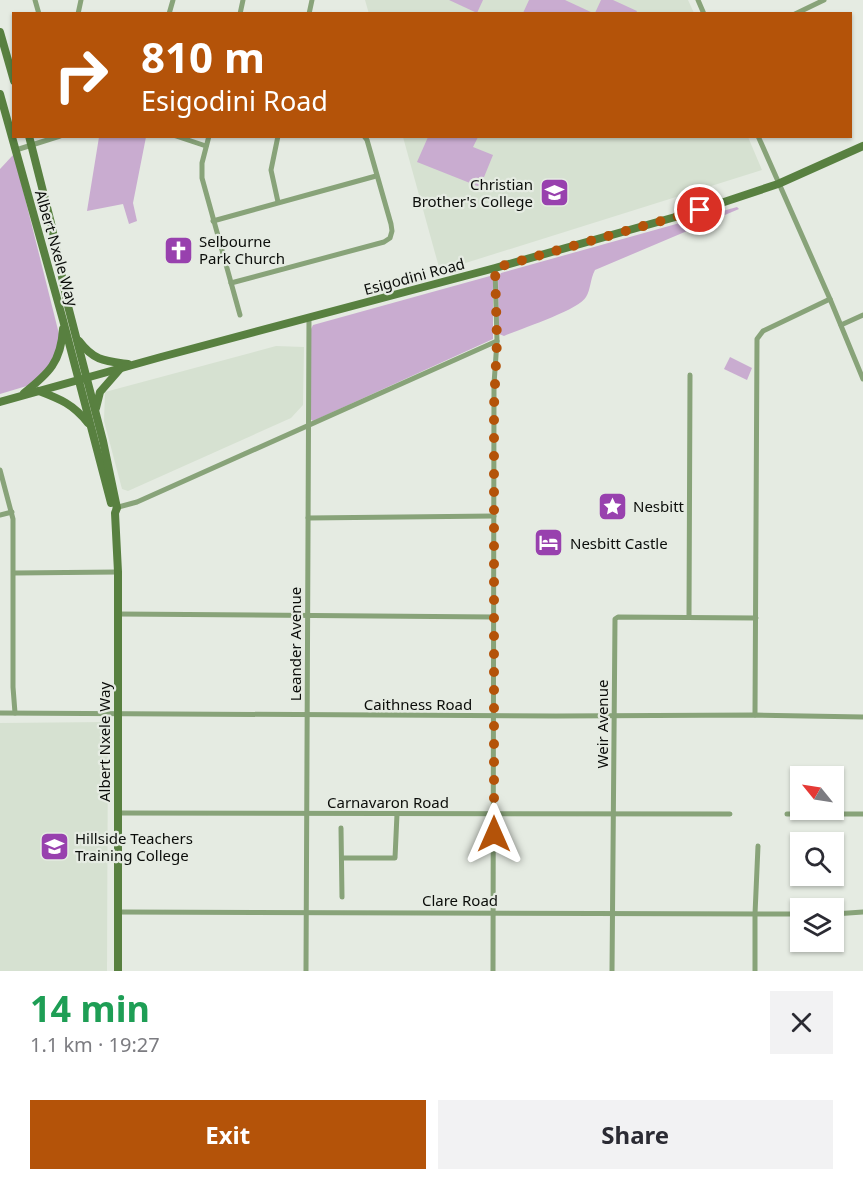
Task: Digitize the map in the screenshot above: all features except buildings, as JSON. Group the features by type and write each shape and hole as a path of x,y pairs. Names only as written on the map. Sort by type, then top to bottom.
{"main road":[{"path":"0,32 12,74"},
{"name":"Albert Nxele Way","path":"0,94 12,136"},
{"name":"Albert Nxele Way","path":"13,138 90,426 115,510"},
{"name":"Albert Nxele Way","path":"29,138 87,377 115,510 118,572 118,971"},
{"name":"Esigodini Road","path":"0,402 700,210 778,183 863,146"},
{"path":"21,396 46,375 55,363 62,342 63,320"},
{"path":"76,337 86,350 98,359 131,365"},
{"path":"95,415 100,392 121,368"},
{"path":"38,390 66,401 79,411 90,426"}],"street":[{"path":"799,12 824,0"},
{"path":"16,150 54,138"},
{"path":"182,138 206,146"},
{"path":"208,138 202,163 202,178 240,315"},
{"path":"278,138 271,170 278,202"},
{"path":"231,283 388,240 392,231 365,138"},
{"path":"759,138 863,379"},
{"path":"213,221 376,176"},
{"path":"493,971 494,384 497,341 495,268"},
{"path":"754,715 757,339 763,331 830,299"},
{"path":"841,325 863,315"},
{"name":"Leander Avenue","path":"306,971 309,318"},
{"path":"115,510 497,341"},
{"path":"688,617 690,375"},
{"path":"0,470 12,512 15,713"},
{"path":"0,515 12,512"},
{"path":"308,518 494,516"},
{"path":"14,573 118,572"},
{"path":"118,614 493,617"},
{"name":"Weir Avenue","path":"612,971 615,619 618,617 756,618"},
{"name":"Caithness Road","path":"0,713 863,717"},
{"name":"Carnavaron Road","path":"118,813 730,814"},
{"path":"342,858 395,858 397,814"},
{"path":"787,814 863,814"},
{"path":"341,828 342,897"},
{"path":"755,971 758,846"},
{"name":"Clare Road","path":"118,912 790,914"},
{"path":"844,914 861,913"}],"shaded area":[{"path":"365,0 688,0 694,12 368,12"},
{"path":"449,0 483,0 477,12"},
{"path":"529,0 565,0 591,12 523,12"},
{"path":"601,0 613,0 637,11 636,12 595,12"},
{"path":"99,138 146,138 133,203 137,221 129,224 123,204 87,211"},
{"name":"Christian Brother's College","path":"403,138 748,138 762,170 440,271"},
{"path":"428,138 478,138 473,147 493,155 480,187 417,162"},
{"path":"14,154 59,334 58,348 52,362 30,385 0,394 0,169"},
{"path":"737,207 739,209 595,270 586,297 572,308 504,336 499,334 498,278 501,273"},
{"path":"490,276 493,279 493,339 313,421 310,419 311,329 313,325"},
{"path":"276,346 304,347 303,405 291,418 128,491 122,489 104,421 105,392"},
{"path":"730,357 752,368 747,380 724,369"},
{"name":"Hillside Teachers Training College","path":"108,722 107,971 0,971 0,723"}],"place":[{"name":"Christian Brother's College","path":"554,193"},
{"name":"Selbourne Park Church","path":"178,250"},
{"name":"Nesbitt","path":"612,506"},
{"name":"Nesbitt Castle","path":"549,543"},
{"name":"Hillside Teachers Training College","path":"54,847"}],"route":[{"path":"494,834 494,384 497,341 495,268 700,210"}]}
